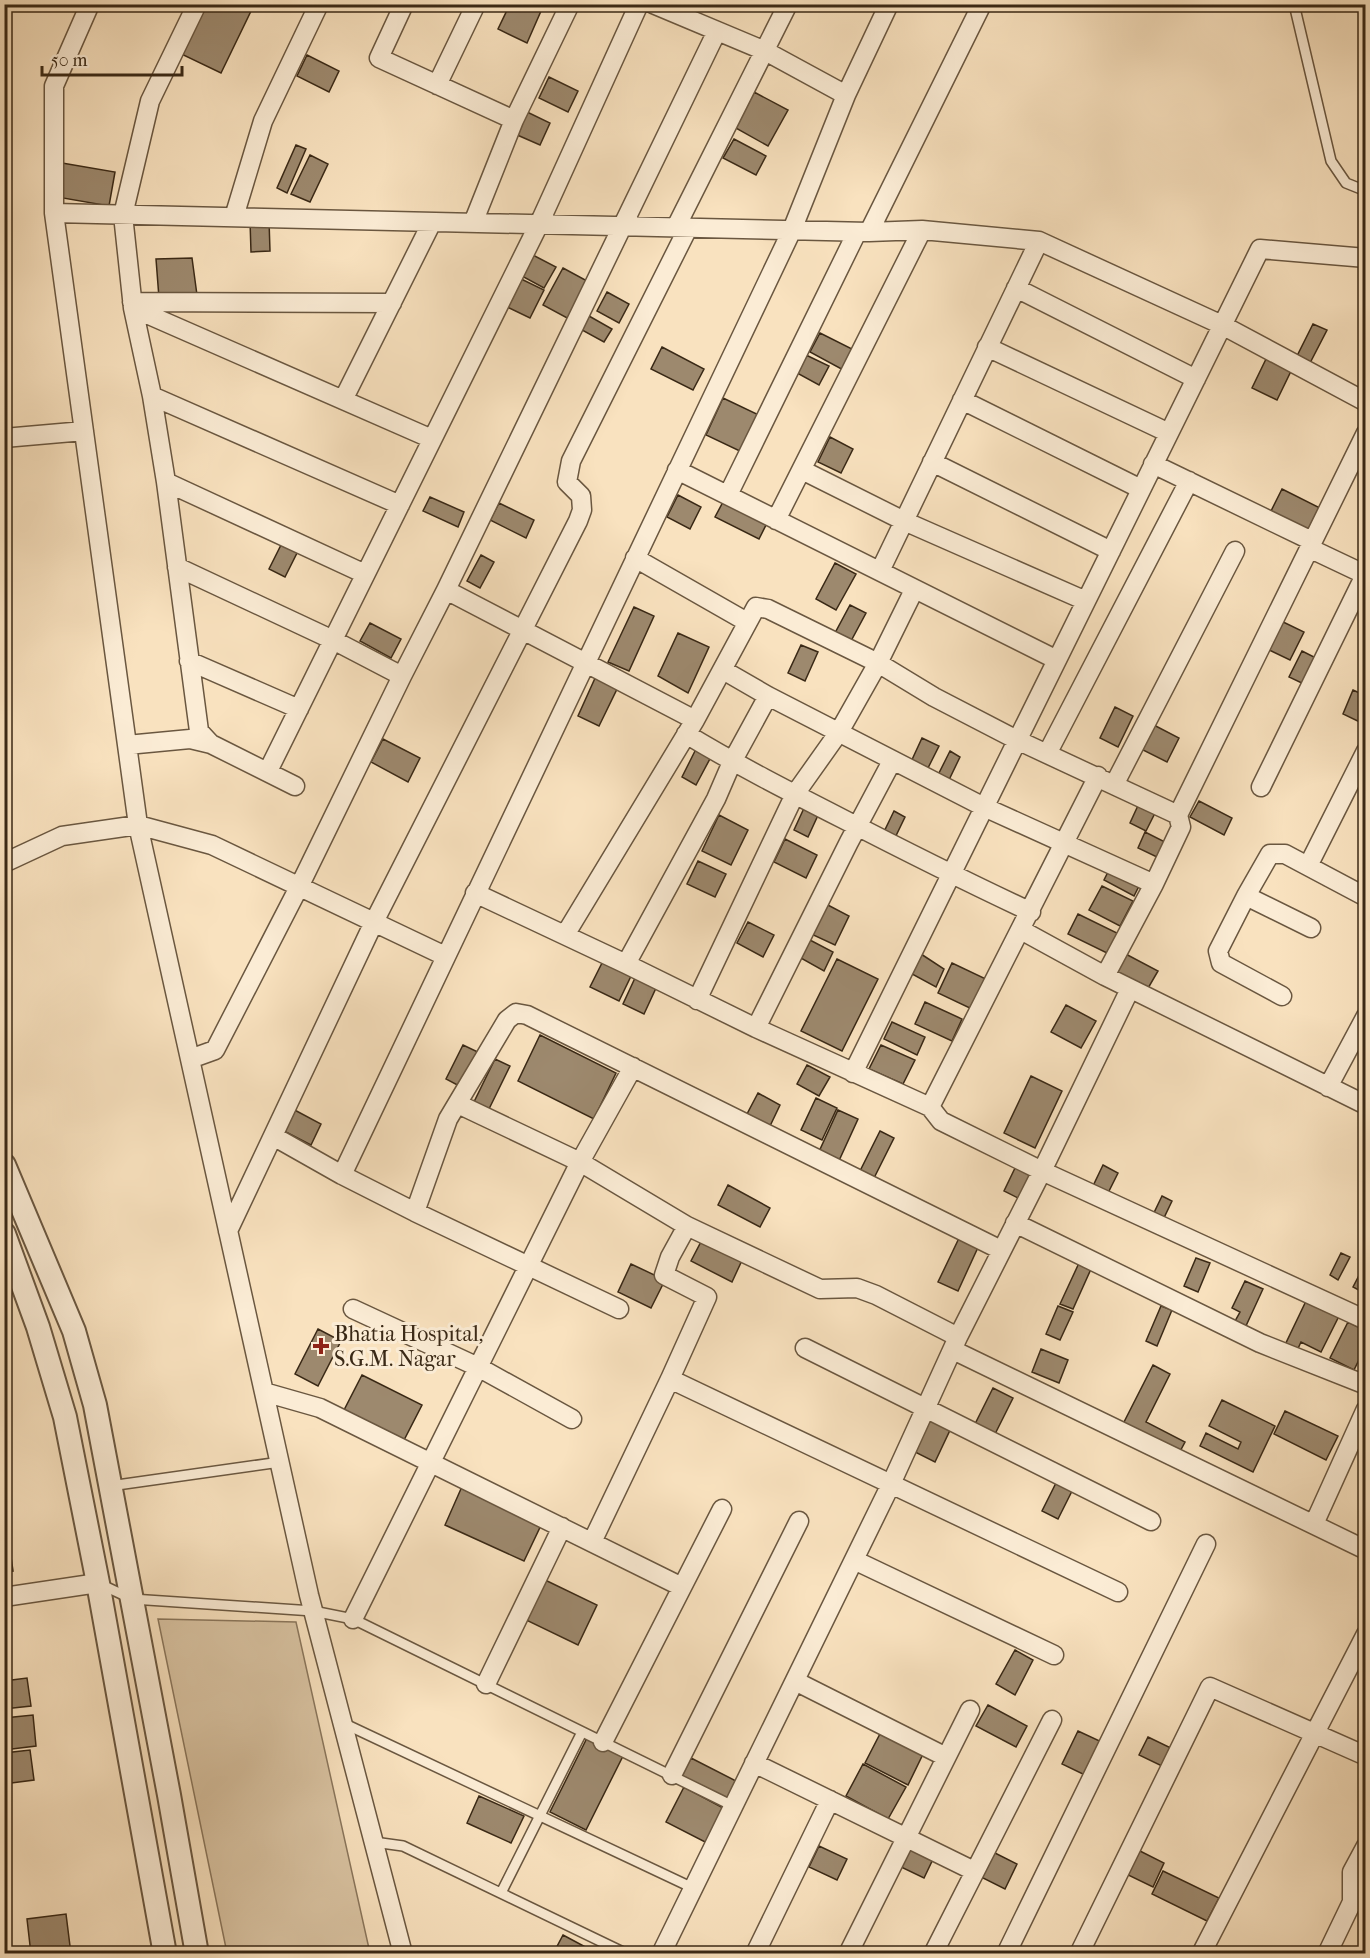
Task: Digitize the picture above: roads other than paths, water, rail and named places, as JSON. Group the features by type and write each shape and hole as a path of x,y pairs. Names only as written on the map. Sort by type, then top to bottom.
{"street":[{"path":"90,4 54,86 54,213 138,825 313,1611 403,1953"},
{"path":"197,4 150,101 123,215 133,305 152,396 166,482 199,731 211,744"},
{"path":"234,217 263,122 319,4"},
{"path":"404,4 379,58 514,120"},
{"path":"437,85 476,4"},
{"path":"473,223 514,120 570,4"},
{"path":"268,771 538,224 639,4"},
{"path":"653,4 696,12 717,31 765,51 846,95"},
{"path":"228,1231 374,922 578,521 582,510 581,496 567,482 571,461 788,4"},
{"path":"342,1175 792,230 846,95 890,4"},
{"path":"728,495 982,4"},
{"path":"190,1059 215,1050 300,885 717,31"},
{"path":"54,213 863,232 922,230 1039,241 1222,325 1365,402"},
{"path":"344,400 432,222"},
{"path":"776,520 922,230"},
{"path":"880,571 1039,241"},
{"path":"853,1073 1260,249 1365,258"},
{"path":"1016,288 1196,379"},
{"path":"133,305 392,303"},
{"path":"133,305 432,439"},
{"path":"987,347 1169,433"},
{"path":"152,396 399,505"},
{"path":"962,400 1141,489"},
{"path":"4,438 84,431"},
{"path":"1105,976 1154,884 1181,827 1178,815 1365,433"},
{"path":"932,462 1111,551"},
{"path":"1153,464 1311,544 1365,575 1261,787"},
{"path":"677,470 1057,660"},
{"path":"802,470 904,521 1086,601"},
{"path":"1047,754 1189,481"},
{"path":"166,482 365,574"},
{"path":"1114,785 1235,551"},
{"path":"635,558 747,622"},
{"path":"177,567 333,640 402,676"},
{"path":"446,590 585,662 691,727 732,762 951,874 1031,912"},
{"path":"697,1000 795,795 839,732 878,663 914,590"},
{"path":"565,935 691,727 756,607 768,609 878,663 934,697 1017,740 1178,815"},
{"path":"189,662 299,708"},
{"path":"723,670 768,696 984,807 1154,884"},
{"path":"626,964 716,800 732,762 768,696"},
{"path":"128,745 190,739 211,744 296,786"},
{"path":"1308,866 1365,751"},
{"path":"756,1029 892,761"},
{"path":"930,1107 1022,930 1098,776"},
{"path":"4,862 62,836 138,825 212,845 445,956"},
{"path":"1282,996 1221,963 1218,951 1270,854 1285,854 1365,897"},
{"path":"475,893 626,964 756,1029 930,1107 941,1121 1042,1171 1365,1320"},
{"path":"1246,896 1311,928"},
{"path":"1022,930 1130,989 1365,1105"},
{"path":"661,1953 891,1484 1000,1250 1042,1171 1130,989"},
{"path":"415,1212 448,1119 507,1020 516,1013 527,1014 1000,1250"},
{"path":"1328,1087 1358,1049 1365,1016"},
{"path":"352,1619 580,1162 633,1067"},
{"path":"458,1104 580,1162 687,1226 820,1289 856,1288 876,1295 955,1343 1365,1550"},
{"path":"273,1136 342,1175 415,1212 619,1309"},
{"path":"4,1165 74,1331 95,1406 197,1953"},
{"path":"1015,1223 1260,1343 1365,1384"},
{"path":"592,1542 707,1297 664,1275 670,1257 687,1226"},
{"path":"4,1234 38,1327 65,1417 98,1583 165,1953"},
{"path":"353,1309 478,1367 572,1419"},
{"path":"805,1348 1151,1521"},
{"path":"670,1379 1118,1592"},
{"path":"264,1392 320,1408 682,1587"},
{"path":"1314,1524 1365,1409"},
{"path":"603,1742 722,1509"},
{"path":"672,1776 799,1521"},
{"path":"486,1684 561,1527"},
{"path":"1006,1953 1206,1544"},
{"path":"854,1560 1053,1655"},
{"path":"4,1597 98,1583"},
{"path":"1201,1953 1365,1634"},
{"path":"795,1681 946,1757"},
{"path":"1079,1953 1210,1687 1365,1756"},
{"path":"848,1953 970,1710"},
{"path":"933,1953 1052,1720"},
{"path":"754,1763 974,1871"},
{"path":"754,1953 830,1800"},
{"path":"1327,1953 1352,1902 1352,1872 1365,1846"}],"lane":[{"path":"1294,4 1331,160 1346,183 1365,191"},
{"path":"110,1486 280,1462"},
{"path":"98,1583 132,1599 313,1611 352,1619 733,1806"},
{"path":"343,1723 693,1888"},
{"path":"501,1893 582,1732"},
{"path":"374,1842 403,1846 627,1953"}],"place":[{"name":"Bhatia Hospital, S.G.M. Nagar","path":"321,1346"}]}
